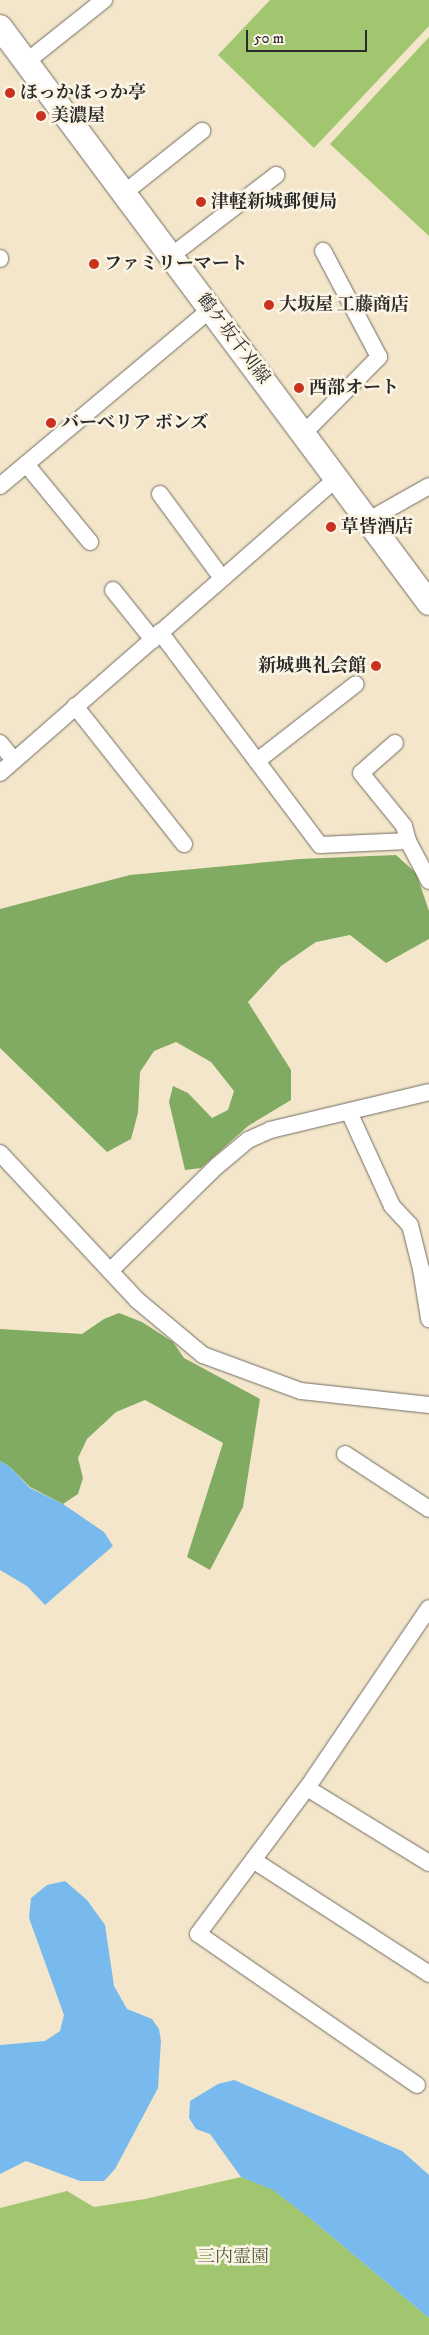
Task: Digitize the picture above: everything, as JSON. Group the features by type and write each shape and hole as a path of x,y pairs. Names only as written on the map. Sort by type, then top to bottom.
{"main road":[{"name":"鶴ケ坂千刈線","path":"0,27 429,603"}],"street":[{"path":"26,62 104,0"},
{"path":"124,193 202,131"},
{"path":"171,256 276,175"},
{"path":"304,433 379,356 322,250"},
{"path":"0,486 211,309"},
{"path":"26,464 90,542"},
{"path":"0,773 74,706 336,479"},
{"path":"368,521 429,486"},
{"path":"160,494 222,578"},
{"path":"113,590 156,636 257,761 320,845 408,840"},
{"path":"257,761 356,684"},
{"path":"74,706 184,844"},
{"path":"395,742 361,773 404,826 408,840 429,881"},
{"path":"0,743 14,760"},
{"path":"110,1271 217,1166 248,1140 270,1130 429,1092"},
{"path":"349,1112 392,1206 410,1225 421,1269 429,1319"},
{"path":"0,1153 137,1300 203,1355 301,1391 429,1405"},
{"path":"346,1454 429,1509"},
{"path":"417,2085 198,1934 423,1630 429,1608"},
{"path":"307,1788 429,1863"},
{"path":"253,1860 429,1974"}],"green space":[{"path":"270,0 429,0 429,26 314,148 218,55"},
{"path":"429,37 429,236 330,144"},
{"path":"396,855 416,873 429,911 429,939 386,963 350,935 316,942 281,966 248,1002 291,1070 291,1100 248,1126 201,1168 185,1170 169,1102 173,1086 188,1093 212,1118 228,1110 234,1091 211,1062 176,1042 154,1051 140,1072 138,1113 131,1139 107,1152 0,1048 0,909 130,875 300,859"},
{"path":"119,1313 142,1322 173,1342 184,1358 260,1399 243,1507 210,1570 187,1557 223,1443 145,1400 116,1412 87,1439 78,1458 83,1478 78,1494 63,1504 30,1487 10,1467 0,1461 0,1329 82,1334 104,1319"},
{"name":"三内霊園","path":"241,2177 273,2189 429,2318 429,2335 0,2335 0,2208 67,2191 94,2207 145,2199"}],"water":[{"path":"0,1461 10,1467 30,1488 63,1504 104,1532 113,1546 45,1605 27,1586 0,1570"},
{"path":"65,1881 87,1900 105,1925 114,1986 127,2009 152,2019 159,2029 161,2041 158,2088 115,2169 104,2181 80,2181 26,2161 0,2174 0,2045 45,2041 60,2031 64,2015 29,1918 31,1898 47,1885"},
{"path":"234,2080 402,2151 429,2175 429,2318 312,2220 273,2190 241,2177 210,2134 196,2129 189,2118 190,2101 218,2084"}],"place":[{"name":"ほっかほっか亭","path":"10,93"},
{"name":"美濃屋","path":"41,116"},
{"name":"津軽新城郵便局","path":"201,202"},
{"name":"ファミリーマート","path":"94,264"},
{"name":"大坂屋 工藤商店","path":"269,305"},
{"name":"西部オート","path":"299,388"},
{"name":"バーべリア ボンズ","path":"51,423"},
{"name":"草皆酒店","path":"331,527"},
{"name":"新城典礼会館","path":"376,666"}]}
